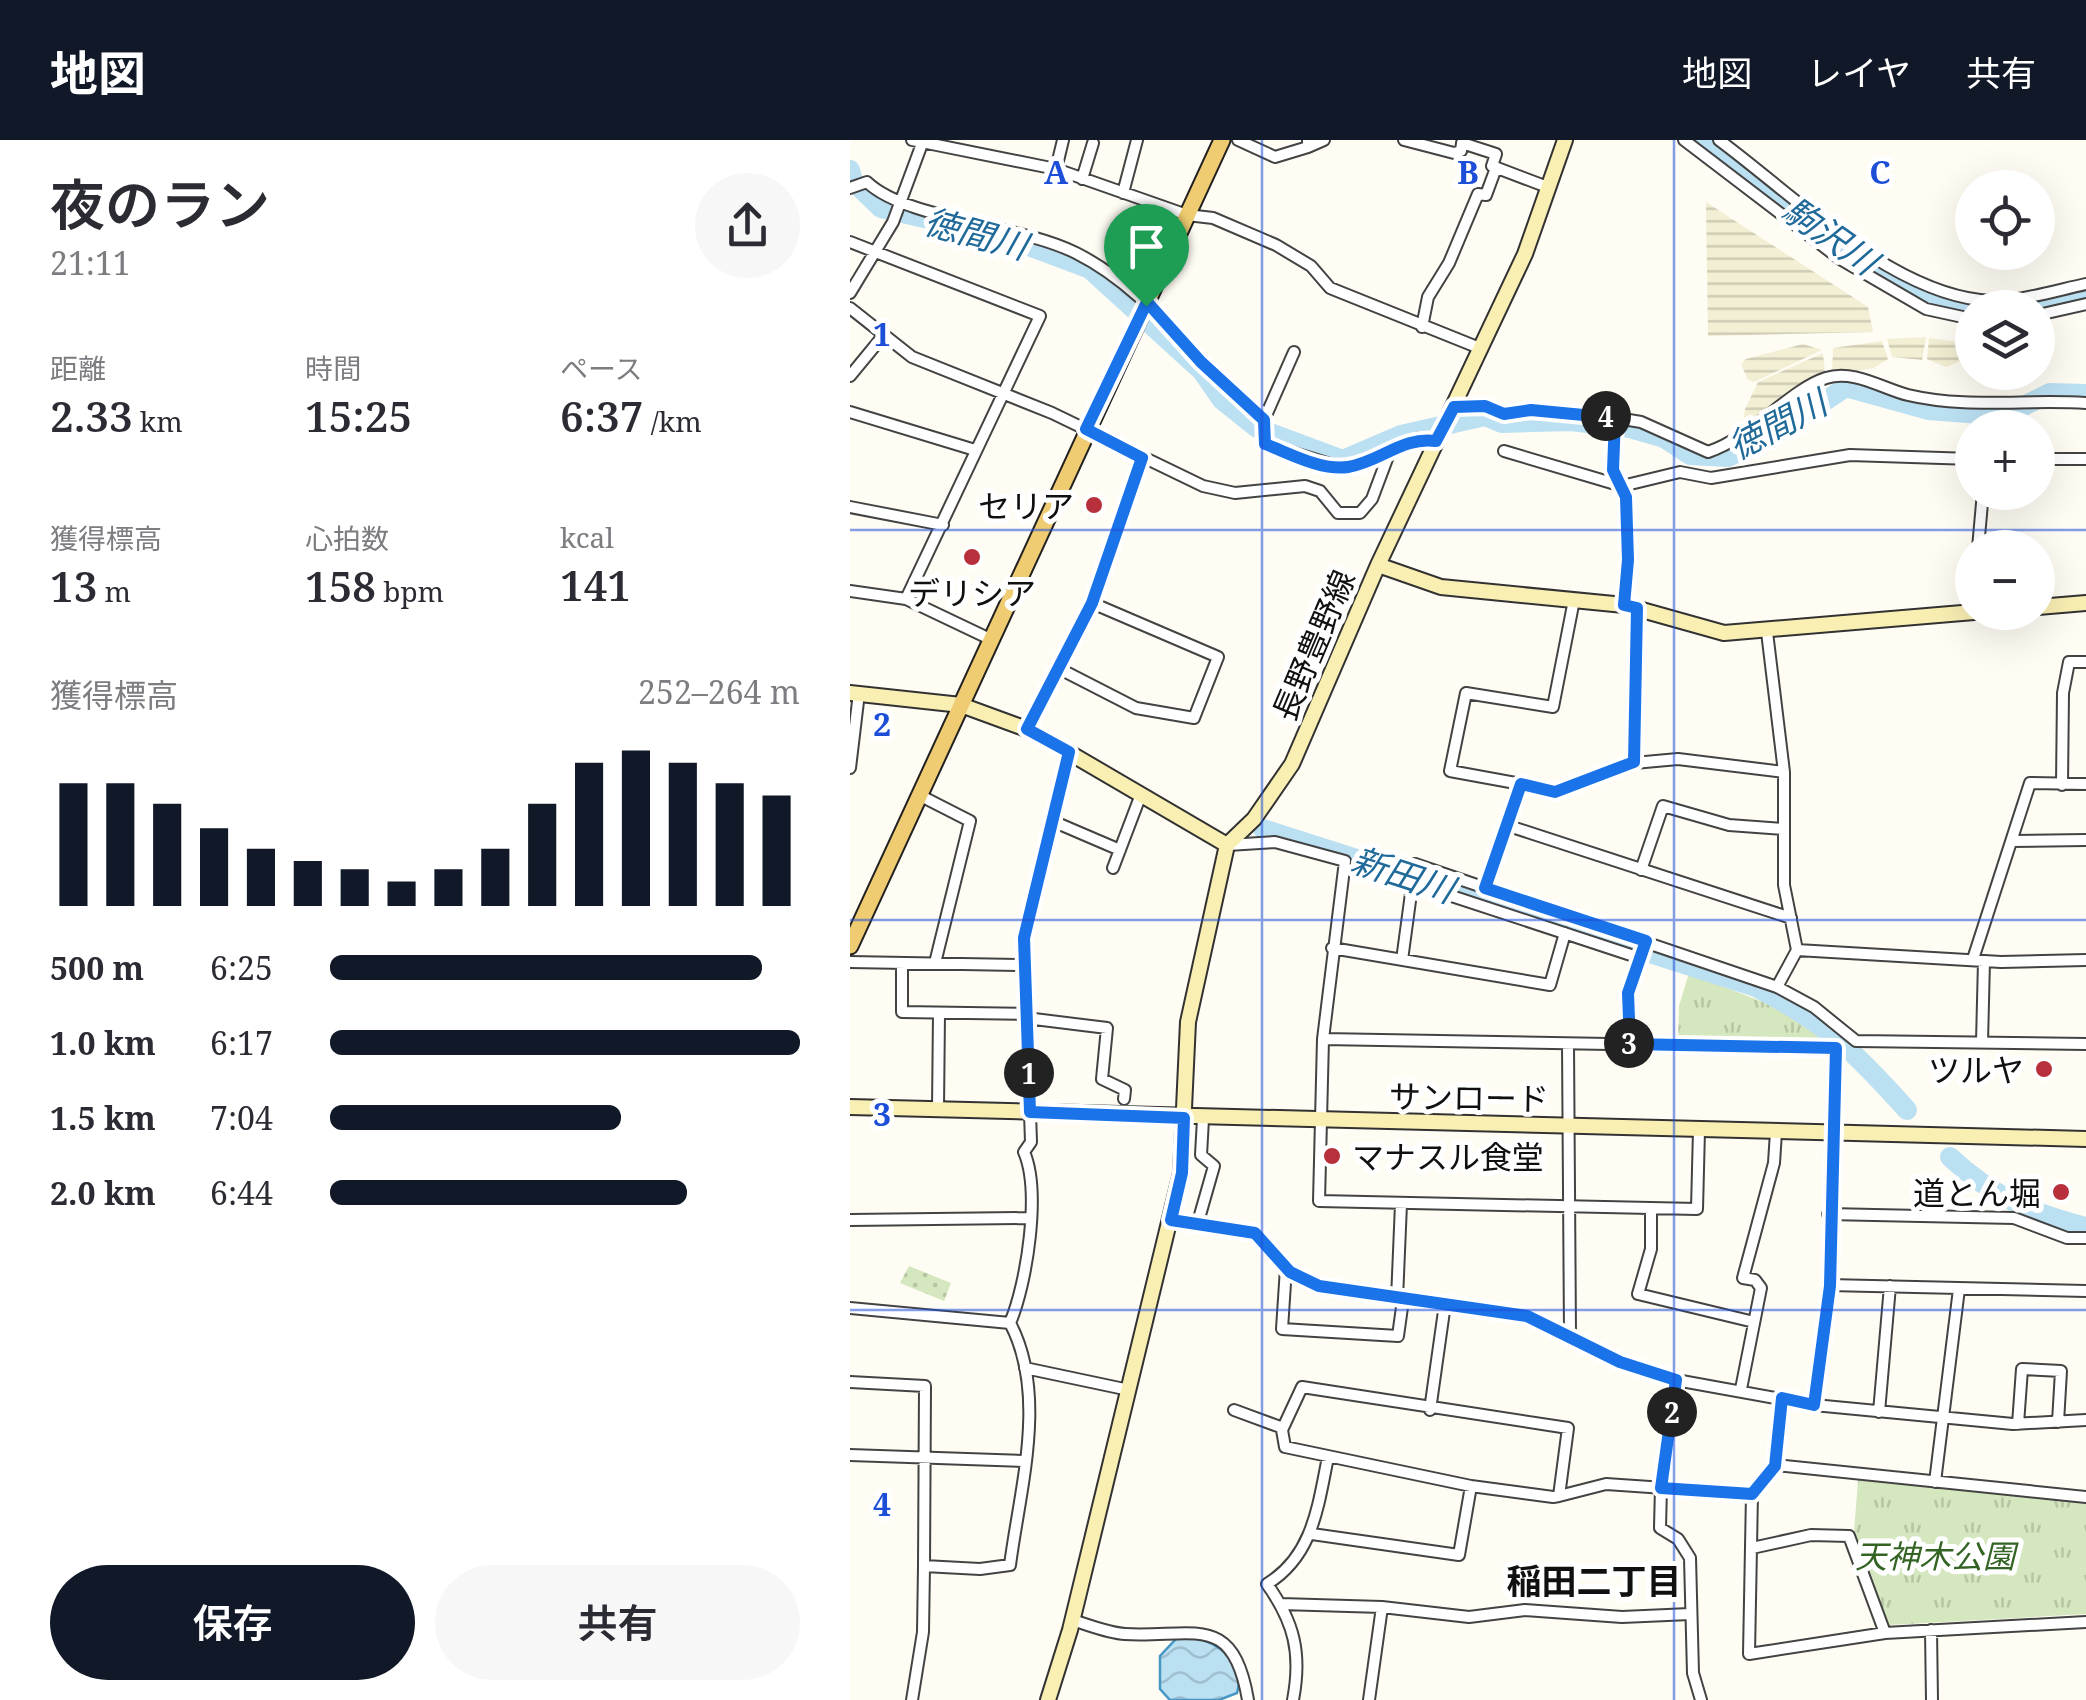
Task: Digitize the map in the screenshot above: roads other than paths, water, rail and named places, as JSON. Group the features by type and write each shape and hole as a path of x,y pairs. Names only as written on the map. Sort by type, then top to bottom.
{"main road":[{"path":"850,946 1222,140"}],"street":[{"path":"1056,169 1063,140"},
{"path":"1123,193 1137,140"},
{"path":"1238,140 1275,156 1324,140"},
{"path":"1404,140 1454,152 1461,151 1462,143 1496,154"},
{"path":"1500,140 1492,166 1550,188"},
{"path":"1378,564 1482,349 1550,188 1566,140"},
{"path":"1684,140 1840,259 1926,309 1955,315"},
{"path":"1719,140 1878,260 1924,284 1955,295 2000,301 2086,284"},
{"path":"850,293 893,222 919,142 1056,169 1187,215 1212,218 1276,245 1311,266 1330,288 1482,349"},
{"path":"1082,178 1093,144"},
{"path":"1422,328 1428,297 1450,263 1478,194 1486,196 1496,168"},
{"path":"854,187 867,182 882,196 901,203 1020,230 1076,253 1146,304 1264,422"},
{"path":"850,242 1040,316 906,599"},
{"path":"2055,311 2086,304"},
{"path":"850,308 912,357 1086,429 1203,486 1235,493 1306,486 1320,491 1338,513 1360,513 1372,499 1390,451"},
{"path":"850,376 882,336"},
{"path":"1294,352 1264,422 1265,444 1343,468 1418,438 1438,437"},
{"path":"1451,412 1485,406 1504,414 1531,410 1615,424 1641,422 1708,452 1743,435 1826,378 1872,381 1907,394 1979,405 2086,404"},
{"path":"850,412 975,450"},
{"path":"1615,424 1613,470 1622,486 1628,560 1634,762"},
{"path":"1504,451 1622,486 1680,472 1712,478 1850,456 1955,459"},
{"path":"1027,729 1092,603 1142,458"},
{"path":"2055,459 2086,459"},
{"path":"850,507 943,525"},
{"name":"長野豊野線","path":"1227,845 1254,818 1292,764 1378,564 1441,588 1630,607 1724,632 1767,632 1955,614"},
{"path":"850,590 906,599 990,639"},
{"path":"1574,600 1553,707 1466,692 1450,772 1555,792 1634,762 1678,759 1784,772"},
{"path":"1058,668 1136,708 1194,718 1218,657 1092,603"},
{"path":"2055,606 2086,603"},
{"path":"1767,632 1784,772 1784,885 1797,950 1776,987"},
{"path":"2062,785 2066,677 2070,662 2086,662"},
{"path":"850,768 854,693 961,705 1027,729 1227,845 1274,842 1345,862 1323,1039 1319,1201 1697,1209 1700,1130"},
{"path":"924,1566 980,1570 1010,1565 1030,1405 1022,1347 1010,1323 1025,1282 1032,1172 1024,1152 1030,1142 1030,1112 1024,938 1069,752"},
{"path":"1982,1042 1979,961 2030,783 2086,784"},
{"path":"1485,888 1521,784"},
{"path":"920,795 970,821 935,963"},
{"path":"1113,868 1140,798"},
{"path":"1641,870 1663,806 1730,826 1783,829"},
{"path":"1050,820 1120,850"},
{"path":"1506,825 1791,918"},
{"path":"2012,840 2086,840"},
{"path":"1048,1700 1072,1620 1182,1173 1188,1022 1227,845"},
{"path":"1402,960 1415,864 1643,950"},
{"path":"1412,883 1565,933 1776,987 1814,1007 1856,1041 2086,1044"},
{"path":"1332,948 1550,985 1565,933"},
{"path":"1630,1044 1628,993 1643,950"},
{"path":"1797,950 1979,961 2086,960"},
{"path":"850,962 1023,965"},
{"path":"902,962 902,1012 1026,1016 1107,1028 1102,1080 1125,1090 1124,1099"},
{"path":"938,1109 939,1013"},
{"path":"1323,1039 1836,1048 1828,1214 1830,1286 1814,1405"},
{"path":"1568,1044 1570,1334"},
{"name":"サンロード","path":"850,1107 2086,1139"},
{"path":"1198,1222 1214,1166 1201,1155 1204,1119"},
{"path":"1740,1389 1761,1288 1755,1280 1743,1278 1774,1163 1776,1132"},
{"path":"1286,1267 1282,1329 1398,1336 1401,1204"},
{"path":"1650,1209 1652,1249 1638,1294 1754,1322"},
{"path":"1828,1214 2014,1218 2067,1238 2086,1238"},
{"path":"850,1220 1028,1218"},
{"path":"1171,1220 1255,1233 1286,1267 1319,1286 1527,1316 1620,1362 1676,1380 1814,1405 1944,1419 2018,1424 2086,1420"},
{"path":"1830,1286 2086,1291"},
{"path":"1880,1412 1890,1286"},
{"path":"1935,1482 1959,1289"},
{"path":"1430,1410 1446,1304"},
{"path":"850,1308 1010,1323"},
{"path":"1024,1368 1128,1390"},
{"path":"2018,1424 2022,1369 2061,1371 2058,1422"},
{"path":"1676,1380 1661,1488 1660,1528 1678,1539 1690,1558 1693,1673 1700,1700"},
{"path":"850,1382 925,1386 922,1632 912,1700"},
{"path":"1558,1496 1568,1428 1430,1410 1302,1387 1283,1428 1285,1447 1471,1486 1558,1496 1606,1484 1752,1494"},
{"path":"1782,1398 1775,1466 1752,1494 1749,1654 1885,1633 2086,1622"},
{"path":"1234,1410 1283,1428"},
{"path":"850,1454 1024,1461"},
{"path":"1293,1700 1298,1674 1296,1633 1267,1584 1286,1572 1312,1534 1328,1457"},
{"path":"1775,1466 2086,1496"},
{"path":"1312,1534 1459,1555 1471,1486"},
{"path":"1752,1548 1811,1535 1849,1536 1885,1633"},
{"path":"1281,1604 1382,1607 1469,1617 1525,1610 1622,1618 1690,1614"},
{"path":"1369,1700 1382,1607"},
{"path":"1072,1620 1123,1634 1209,1632 1226,1642 1238,1664 1248,1700"},
{"path":"1931,1630 1932,1700"}],"water":[{"path":"1193,1637 1221,1649 1234,1663 1239,1682 1237,1693 1219,1700 1170,1700 1160,1689 1160,1656 1176,1639"}],"waterway":[{"name":"駒沢川","path":"1701,140 1871,268 1955,304"},
{"name":"徳間川","path":"850,170 853,181 881,208 1002,236 1090,269 1202,371 1222,400 1257,428 1343,460 1401,435 1485,416 1502,423 1571,421 1629,428 1664,438 1690,455 1728,457 1774,435 1846,387 1929,410 1980,414 2007,414 2050,393 2086,394"},
{"name":"駒沢川","path":"2055,302 2086,296"},
{"name":"新田川","path":"1263,829 1756,987 1802,1013 1838,1040 1907,1110"},
{"name":"新田川","path":"1950,1157 2013,1201 2086,1227"}],"place":[{"name":"セリア","path":"1094,505"},
{"name":"デリシア","path":"972,557"},
{"name":"ツルヤ","path":"2044,1069"},
{"name":"マナスル食堂","path":"1332,1156"},
{"name":"道とん堀","path":"2061,1192"}],"district":[{"name":"稲田二丁目","path":"1594,1580"}],"park label":[{"name":"天神木公園","path":"1935,1555"}]}
